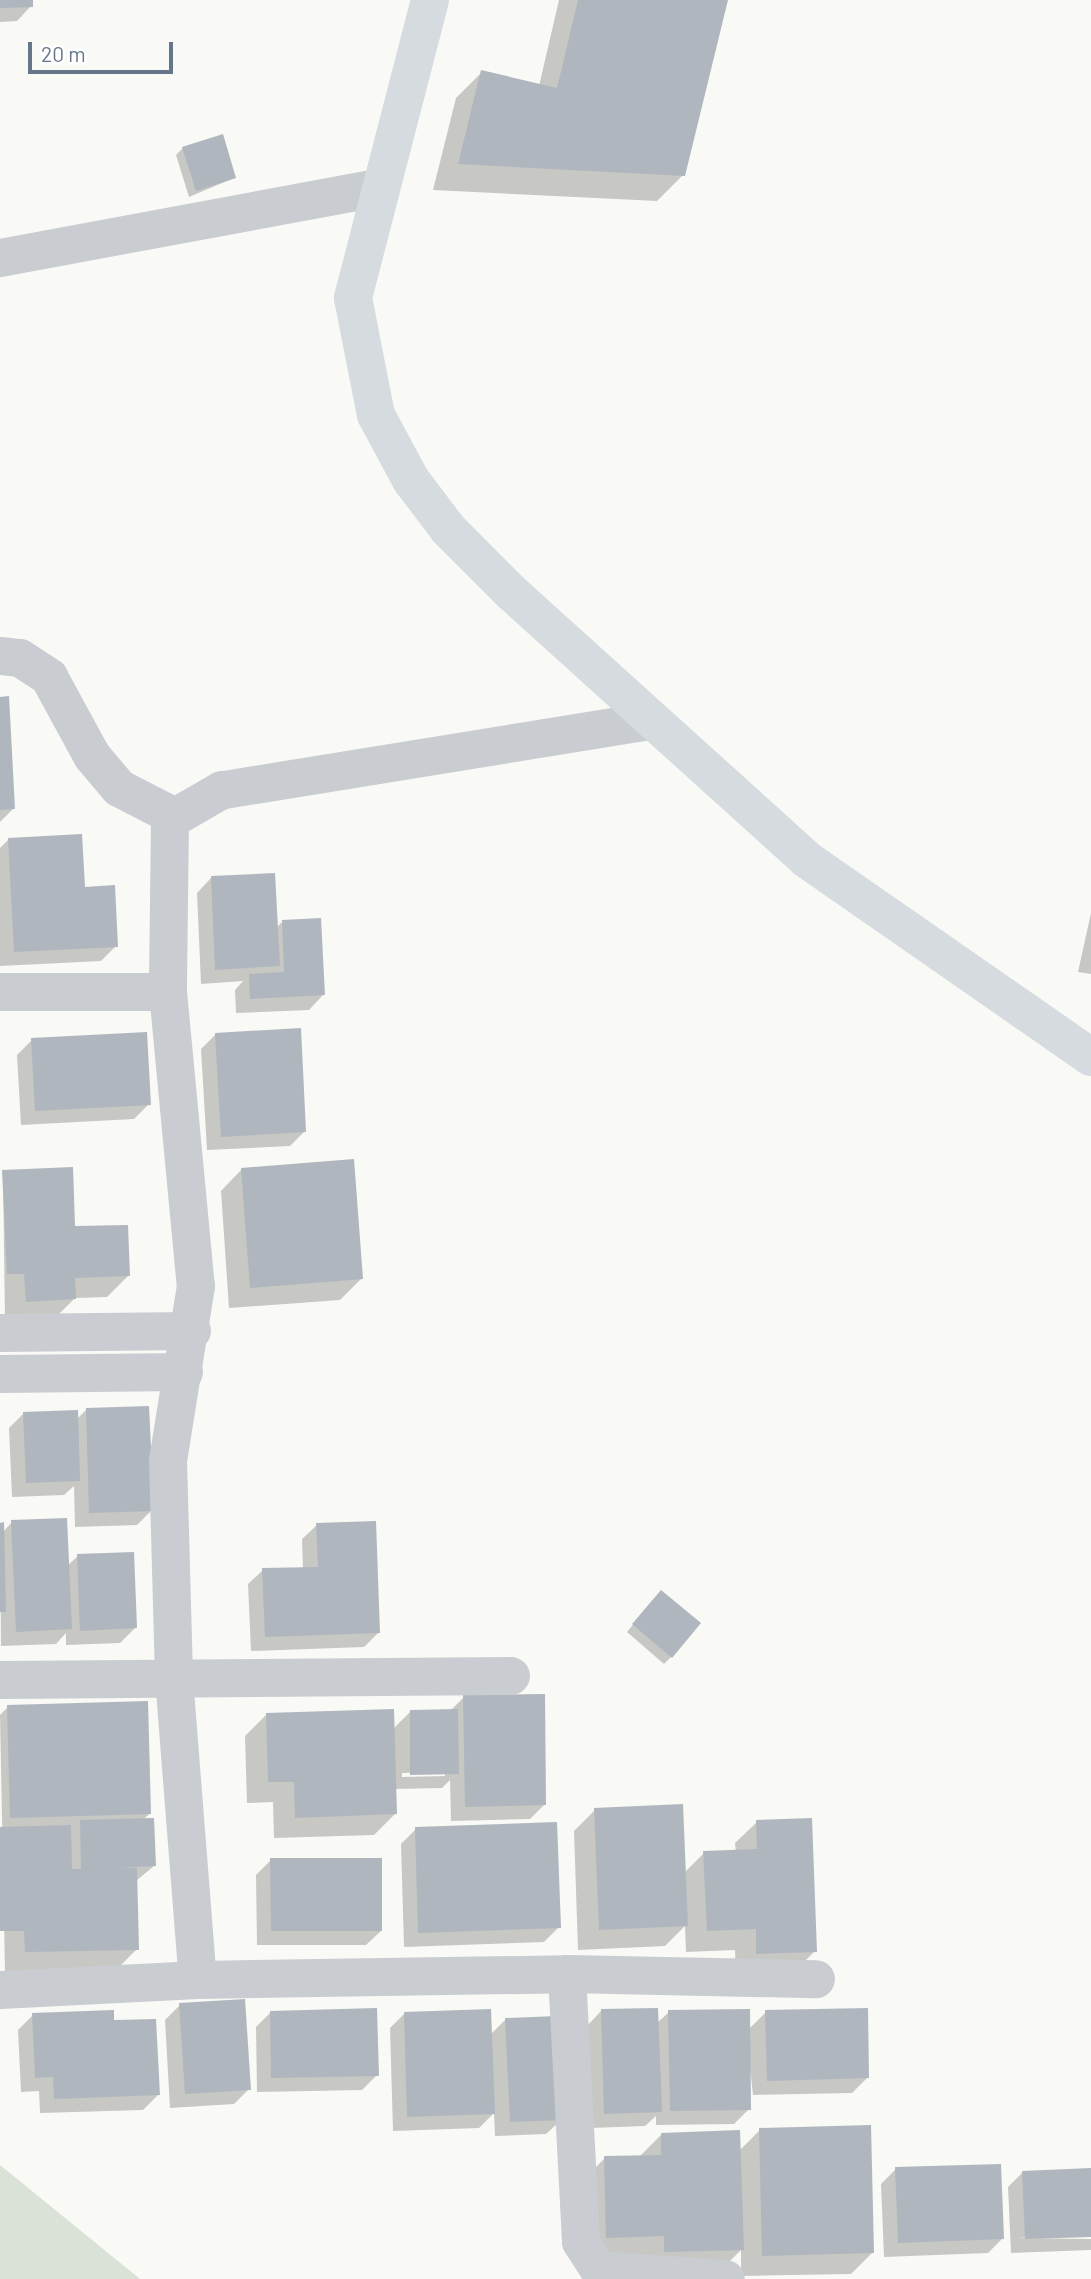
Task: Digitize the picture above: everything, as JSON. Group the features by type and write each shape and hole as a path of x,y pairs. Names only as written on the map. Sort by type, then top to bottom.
{"main road":[{"path":"430,0 378,188 353,298 376,415 411,480 448,529 650,721 806,859 1091,1057"}],"street":[{"path":"0,258 378,188"},
{"path":"0,656 19,658 49,677 92,756 118,788 175,817"},
{"path":"198,1980 174,1678 168,1461 192,1331 196,1286 168,992 165,860 175,817 222,790 650,721"},
{"path":"0,992 168,992"},
{"path":"0,1333 192,1331"},
{"path":"0,1374 184,1372"},
{"path":"0,1680 511,1676"},
{"path":"567,1974 581,2242 599,2270 726,2279"},
{"path":"0,1990 198,1980 567,1974 816,1979"}],"shaded area":[{"path":"0,2165 140,2279 0,2279"}],"building":[{"path":"0,0 33,0 33,7 0,8"},
{"path":"578,0 728,0 685,176 458,164 481,70 557,88"},
{"path":"223,134 236,178 196,191 182,147"},
{"path":"9,696 15,809 0,810 0,697"},
{"path":"82,834 85,887 115,885 118,947 14,952 8,838"},
{"path":"275,873 280,966 215,970 211,876"},
{"path":"321,918 325,995 250,999 249,974 284,972 282,920"},
{"path":"301,1028 306,1132 221,1137 215,1033"},
{"path":"147,1032 151,1105 35,1111 31,1038"},
{"path":"354,1159 363,1279 250,1288 241,1168"},
{"path":"73,1167 75,1226 128,1225 130,1276 75,1278 76,1299 26,1302 24,1274 7,1274 2,1170"},
{"path":"149,1406 154,1511 89,1513 86,1408"},
{"path":"78,1410 80,1481 26,1483 23,1412"},
{"path":"67,1518 72,1629 16,1632 11,1520"},
{"path":"376,1521 380,1633 265,1637 262,1568 318,1567 316,1523"},
{"path":"4,1522 6,1612 0,1612 0,1523"},
{"path":"134,1552 137,1628 80,1631 77,1554"},
{"path":"661,1590 701,1623 672,1658 632,1624"},
{"path":"545,1694 546,1805 465,1807 463,1695"},
{"path":"148,1701 151,1814 10,1818 7,1705"},
{"path":"394,1709 397,1814 295,1818 294,1782 268,1782 266,1713"},
{"path":"458,1709 459,1774 410,1775 410,1710"},
{"path":"683,1804 688,1926 599,1930 594,1808"},
{"path":"154,1818 156,1866 120,1868 137,1868 139,1950 25,1952 24,1931 0,1931 0,1827 71,1825 72,1869 81,1869 80,1820"},
{"path":"812,1818 817,1952 756,1954 756,1929 707,1931 703,1851 757,1849 756,1820"},
{"path":"557,1822 561,1928 418,1933 415,1827"},
{"path":"270,1858 382,1858 382,1931 271,1931"},
{"path":"245,1999 251,2090 185,2094 179,2003"},
{"path":"377,2008 379,2076 271,2078 270,2011"},
{"path":"658,2008 662,2112 604,2114 601,2009"},
{"path":"868,2008 869,2078 767,2081 765,2010"},
{"path":"491,2009 495,2114 407,2117 404,2012"},
{"path":"750,2009 751,2110 670,2111 668,2010"},
{"path":"114,2010 114,2020 156,2019 160,2095 54,2099 53,2077 35,2078 32,2013"},
{"path":"558,2016 563,2120 510,2122 505,2018"},
{"path":"871,2125 874,2253 762,2256 759,2128"},
{"path":"740,2130 744,2250 664,2252 664,2236 606,2238 604,2156 661,2155 661,2133"},
{"path":"1001,2164 1004,2239 898,2243 895,2167"},
{"path":"1091,2168 1091,2237 1025,2239 1022,2171"}]}
